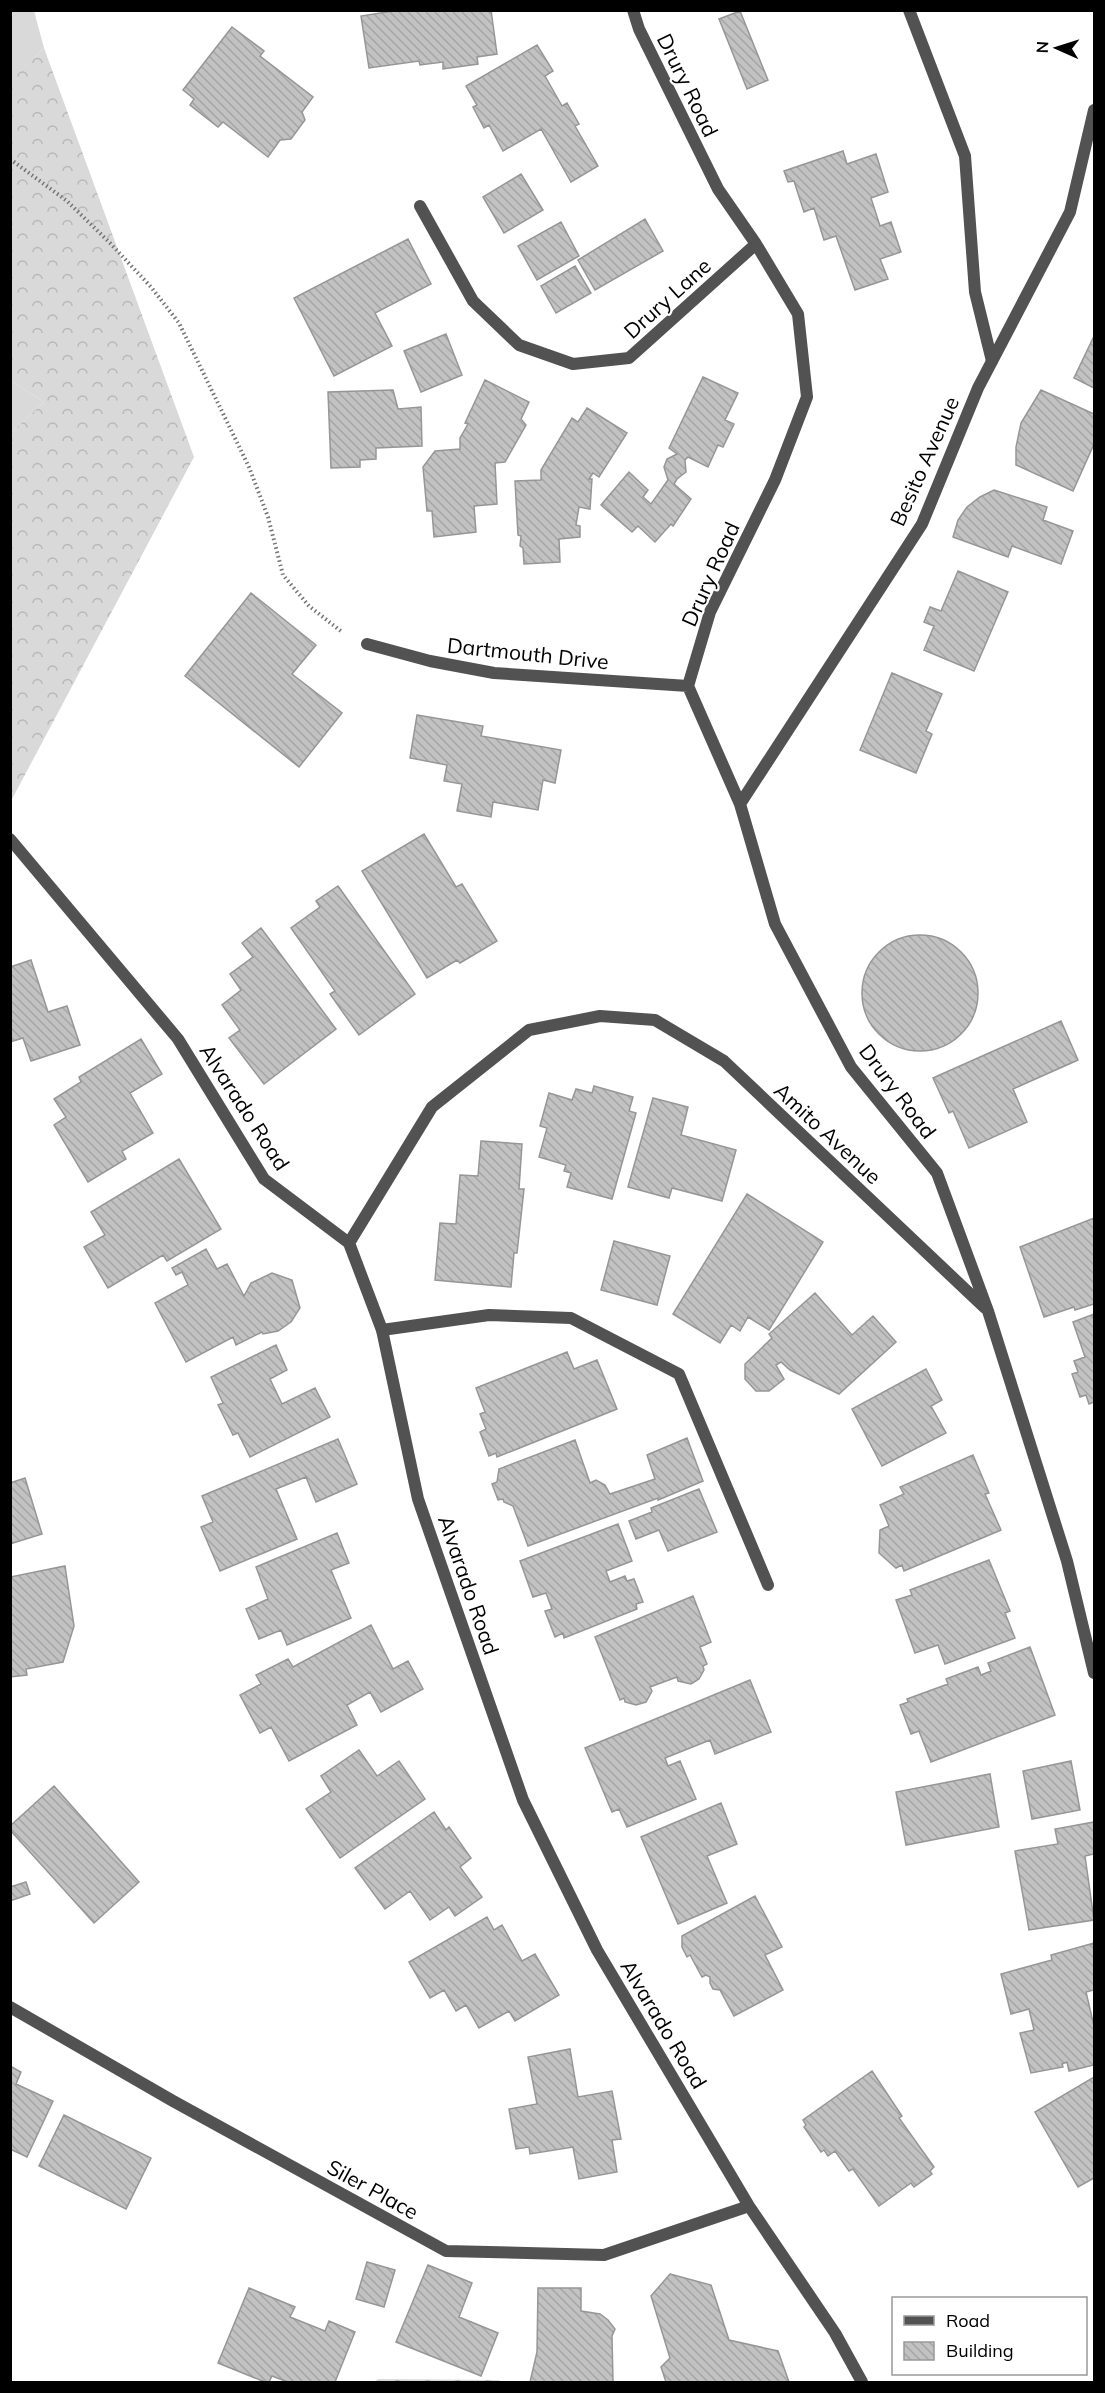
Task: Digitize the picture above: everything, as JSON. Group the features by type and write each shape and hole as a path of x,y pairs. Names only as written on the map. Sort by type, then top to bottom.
{"street":[{"name":"Drury Road","path":"633,10 639,29 718,189 756,244 798,314 807,397 775,480 710,612 688,686 740,804 775,924 851,1066 937,1173 988,1311"},
{"path":"909,10 965,156 975,292 992,361"},
{"name":"Besito Avenue","path":"740,804 922,524 978,388 1070,212 1095,110"},
{"name":"Drury Lane","path":"420,206 473,301 519,345 573,364 628,358 756,244"},
{"name":"Dartmouth Drive","path":"368,644 430,662 494,673 688,686"},
{"name":"Alvarado Road","path":"10,839 178,1039 264,1179 349,1244 382,1330 418,1499 523,1800 597,1950 749,2206 835,2333 862,2382"},
{"name":"Amito Avenue","path":"349,1244 432,1107 529,1030 600,1016 655,1020 724,1062 988,1311 1067,1561 1095,1673"},
{"path":"382,1330 489,1315 571,1318 679,1374 768,1585"},
{"name":"Siler Place","path":"10,2007 173,2101 446,2251 604,2254 749,2206"}],"path":[{"path":"10,159 68,201 151,287 179,323 249,467 268,518 283,575 309,606 341,631 368,644"}],"green space":[{"path":"11,11 34,11 44,48 11,81"},
{"path":"44,48 194,457 11,801 11,433 44,402 11,381 10,81"},
{"path":"11,381 44,402 11,433"},
{"path":"378,2379 499,2380 501,2382 374,2382"}],"building":[{"path":"399,10 491,10 497,54 477,57 478,64 443,69 443,62 420,65 419,61 369,68 361,16"},
{"path":"740,11 768,80 747,89 719,19"},
{"path":"232,27 264,51 260,56 313,97 302,112 305,120 291,139 280,140 268,157 223,122 218,127 190,105 194,99 183,90"},
{"path":"537,45 553,71 545,76 562,106 567,103 579,124 575,126 598,166 571,182 541,129 503,151 489,125 484,128 473,107 477,105 466,86"},
{"path":"843,151 847,164 876,154 888,192 871,198 880,226 891,222 901,252 880,259 888,279 855,290 836,236 824,240 814,208 804,212 794,181 788,182 784,171"},
{"path":"521,174 543,210 504,233 483,197"},
{"path":"645,219 663,251 595,290 578,260"},
{"path":"561,222 579,256 537,280 518,246"},
{"path":"408,239 431,284 375,313 392,346 334,376 294,298"},
{"path":"575,266 591,293 556,313 541,286"},
{"path":"446,334 462,375 421,392 404,351"},
{"path":"1094,336 1094,388 1074,378"},
{"path":"703,377 738,393 725,420 734,424 723,447 718,445 708,467 688,457 685,460 686,472 674,484 691,499 673,526 671,524 655,542 638,526 632,532 601,505 629,472 648,490 643,497 651,504 668,480 664,467 667,459 677,454 669,448"},
{"path":"485,380 529,402 521,419 526,425 505,462 495,463 497,504 474,506 476,532 434,537 432,511 427,511 423,467 435,451 460,449 460,438 468,424 465,423"},
{"path":"393,390 398,409 421,407 422,446 376,448 376,459 360,460 360,467 331,468 328,392"},
{"path":"1041,390 1094,414 1094,444 1073,491 1016,465 1016,447 1021,423"},
{"path":"587,408 627,433 599,477 593,473 589,479 592,479 590,509 579,507 576,525 580,526 580,537 559,539 560,562 524,564 523,548 520,546 521,536 518,535 515,481 541,480 541,470 572,418 578,422"},
{"path":"994,490 1047,507 1043,520 1073,531 1061,564 1012,546 1008,557 953,537 958,520 967,507"},
{"path":"958,571 1008,592 974,671 924,650 934,626 924,622 930,607 941,611"},
{"path":"251,593 316,645 292,674 342,713 299,767 185,676"},
{"path":"892,673 942,694 926,731 932,734 916,773 860,750"},
{"path":"417,715 483,726 481,736 561,750 555,783 543,780 538,810 493,802 491,817 457,811 462,784 444,781 447,765 410,758"},
{"path":"424,834 456,887 462,884 497,941 460,963 457,960 427,978 362,871"},
{"path":"338,886 415,994 359,1035 330,994 335,991 291,928 320,907 316,901"},
{"path":"261,928 336,1029 264,1084 229,1038 240,1030 222,1005 241,990 230,974 253,957 242,943"},
{"path":"920,935 942,940 961,952 973,971 978,993 973,1015 961,1034 942,1046 920,1051 898,1046 879,1034 867,1015 862,993 867,971 879,952 898,940"},
{"path":"31,960 48,1012 67,1006 80,1045 31,1061 23,1038 10,1042 10,967"},
{"path":"1061,1021 1078,1060 1013,1089 1027,1122 969,1148 953,1111 949,1113 933,1078"},
{"path":"141,1039 162,1074 130,1093 153,1133 122,1151 126,1159 88,1182 54,1125 66,1117 54,1099 81,1082 79,1077"},
{"path":"594,1086 633,1097 629,1111 636,1113 612,1199 567,1187 571,1173 564,1171 566,1165 539,1157 547,1128 540,1126 549,1093 572,1100 576,1089 592,1093"},
{"path":"653,1098 688,1107 681,1135 736,1150 722,1201 672,1188 669,1198 628,1187"},
{"path":"481,1141 522,1144 519,1189 524,1189 511,1287 435,1280 440,1223 456,1224 460,1175 478,1176"},
{"path":"179,1159 221,1229 167,1261 163,1255 108,1288 84,1247 105,1235 91,1212"},
{"path":"747,1194 823,1242 769,1330 748,1317 740,1331 731,1325 720,1343 673,1314"},
{"path":"1094,1218 1094,1304 1075,1310 1074,1307 1044,1317 1020,1247"},
{"path":"614,1241 670,1256 657,1305 601,1290"},
{"path":"206,1249 217,1269 227,1264 244,1296 251,1283 272,1273 292,1280 300,1308 291,1322 278,1331 263,1334 262,1332 236,1345 233,1337 186,1362 155,1303 188,1285 182,1272 176,1275 172,1268"},
{"path":"815,1293 852,1335 873,1316 896,1342 839,1394 790,1370 781,1362 776,1365 784,1379 769,1391 756,1391 745,1379 745,1364 772,1338 769,1334"},
{"path":"1094,1314 1094,1402 1089,1404 1086,1395 1080,1397 1072,1374 1078,1372 1074,1361 1085,1357 1073,1322"},
{"path":"276,1345 287,1370 270,1379 282,1404 315,1388 330,1417 250,1457 238,1433 233,1435 218,1405 223,1403 211,1377"},
{"path":"567,1352 574,1369 597,1360 617,1409 497,1457 496,1453 489,1456 480,1432 486,1429 480,1414 485,1412 476,1388"},
{"path":"926,1369 942,1400 931,1406 946,1433 882,1466 852,1409"},
{"path":"687,1438 703,1481 658,1500 658,1498 528,1546 513,1506 504,1502 503,1499 498,1500 492,1484 497,1482 499,1469 575,1440 590,1483 596,1480 605,1485 610,1494 655,1479 647,1455"},
{"path":"338,1439 357,1484 316,1502 306,1477 276,1489 297,1539 220,1571 201,1527 213,1522 202,1496"},
{"path":"973,1455 989,1493 985,1494 1001,1530 904,1571 902,1565 896,1568 879,1553 880,1530 889,1526 880,1505 904,1494 900,1487"},
{"path":"25,1478 42,1534 10,1544 10,1483"},
{"path":"699,1489 717,1532 668,1551 659,1530 636,1539 629,1521 652,1512 651,1508"},
{"path":"618,1524 632,1561 606,1571 610,1582 625,1576 627,1581 634,1579 643,1602 636,1604 637,1609 564,1638 563,1633 555,1637 545,1611 552,1609 546,1593 533,1597 520,1561"},
{"path":"337,1533 349,1563 331,1570 351,1618 287,1645 281,1630 259,1639 246,1609 268,1599 256,1567"},
{"path":"989,1560 1010,1611 1005,1613 1015,1638 945,1664 938,1645 915,1653 896,1600 912,1595 910,1590"},
{"path":"65,1566 74,1626 63,1662 26,1669 27,1675 10,1677 10,1577"},
{"path":"693,1596 711,1642 700,1647 707,1664 703,1666 704,1670 699,1679 691,1684 678,1681 677,1677 650,1687 652,1691 646,1702 636,1705 625,1702 624,1698 620,1700 595,1637"},
{"path":"371,1625 393,1669 408,1661 423,1689 381,1712 370,1692 347,1705 357,1725 289,1761 271,1727 260,1733 240,1695 261,1684 256,1675 288,1659 293,1667"},
{"path":"1030,1647 1055,1715 931,1762 919,1731 911,1734 900,1705 908,1702 907,1699 948,1684 946,1679 978,1667 981,1675 991,1671 988,1663"},
{"path":"750,1680 771,1732 715,1754 710,1740 665,1758 668,1766 680,1761 696,1799 627,1827 619,1809 612,1812 585,1748"},
{"path":"359,1750 377,1776 399,1761 425,1799 340,1858 306,1809 331,1792 321,1776"},
{"path":"1071,1761 1080,1810 1032,1819 1023,1771"},
{"path":"990,1774 999,1827 906,1845 896,1792"},
{"path":"54,1786 139,1882 94,1923 10,1830 10,1826"},
{"path":"721,1803 737,1844 707,1856 727,1903 678,1924 641,1837"},
{"path":"434,1812 446,1830 449,1827 471,1858 460,1867 482,1897 455,1916 449,1907 430,1920 410,1891 385,1909 355,1868"},
{"path":"1094,1822 1094,1854 1085,1856 1094,1920 1029,1930 1015,1851 1058,1844 1055,1829"},
{"path":"26,1882 30,1894 10,1901 10,1887"},
{"path":"755,1896 782,1947 765,1955 783,1990 734,2016 720,1990 713,1989 710,1977 706,1975 702,1977 690,1955 687,1957 682,1947 682,1936"},
{"path":"487,1917 494,1930 502,1925 522,1961 535,1954 559,1995 515,2021 509,2011 479,2028 466,2005 456,2011 444,1990 430,1998 409,1962"},
{"path":"1094,1943 1094,1990 1086,1992 1094,2026 1094,2065 1069,2071 1067,2062 1062,2064 1063,2067 1031,2073 1020,2033 1034,2030 1029,2009 1011,2014 1001,1974 1052,1960 1051,1955"},
{"path":"570,2049 578,2097 612,2091 621,2139 612,2140 617,2172 579,2179 573,2147 530,2154 529,2147 516,2149 509,2109 537,2104 528,2057"},
{"path":"10,2066 21,2072 16,2084 53,2101 27,2157 10,2149"},
{"path":"872,2071 902,2116 899,2118 934,2167 930,2171 932,2174 914,2187 911,2183 879,2206 853,2169 849,2171 835,2151 828,2156 824,2150 821,2152 804,2127 806,2125 803,2120"},
{"path":"1094,2077 1094,2178 1078,2187 1035,2112"},
{"path":"64,2115 151,2158 126,2209 39,2166"},
{"path":"367,2262 395,2270 384,2307 356,2299"},
{"path":"428,2265 472,2283 459,2317 498,2333 481,2376 396,2342"},
{"path":"670,2274 711,2285 729,2340 778,2351 789,2382 666,2382 661,2367 670,2358 651,2296"},
{"path":"249,2288 295,2307 290,2317 325,2331 329,2321 355,2332 335,2382 288,2382 272,2376 269,2382 265,2382 218,2363"},
{"path":"538,2288 581,2288 581,2311 600,2314 608,2320 615,2329 612,2336 613,2382 530,2382 537,2352"}]}
